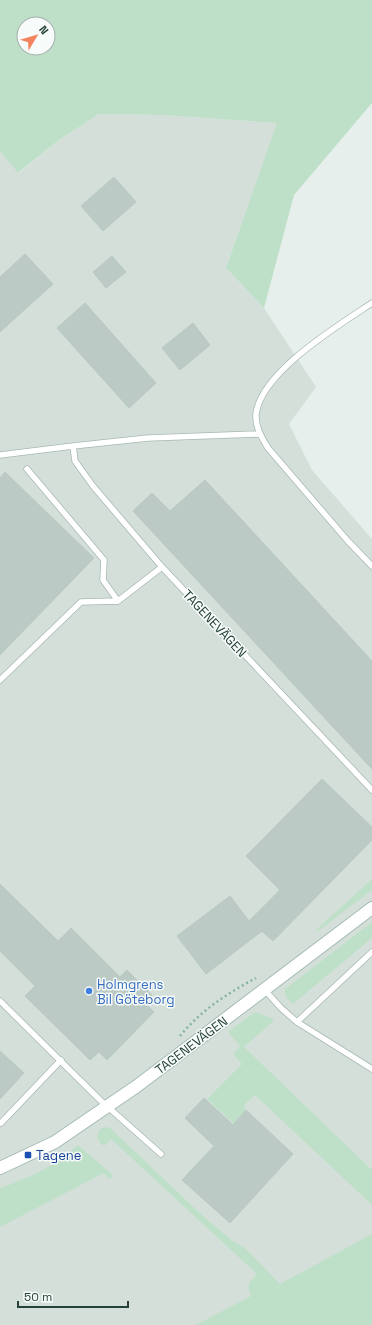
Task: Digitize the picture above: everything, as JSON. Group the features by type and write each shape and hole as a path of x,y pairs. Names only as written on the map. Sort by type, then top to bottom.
{"street":[{"name":"TAGENEVÄGEN","path":"0,1168 55,1142 137,1086 372,908"}],"lane":[{"path":"372,303 309,345 276,377 261,398 256,415 259,434 268,448 347,540 372,566"},
{"path":"0,455 148,438 259,434"},
{"name":"TAGENEVÄGEN","path":"73,446 75,461 93,486 162,567 372,790"},
{"path":"27,469 104,560 103,580 118,601"},
{"path":"0,680 81,602 118,601 162,567"},
{"path":"297,1022 372,952"},
{"path":"264,989 281,1008 297,1022 372,1069"},
{"path":"0,1001 107,1106 161,1154"},
{"path":"1,1123 61,1060"}],"shaded area":[{"path":"99,114 162,115 278,123 226,268 264,308 316,387 289,424 312,470 372,539 372,1251 223,1325 0,1325 0,151 19,173 59,140"}],"green space":[{"path":"0,0 372,0 372,103 294,195 264,308 226,268 277,123 162,115 99,114 59,140 18,173 0,151"},
{"path":"372,879 372,890 317,932 316,930"},
{"path":"372,922 372,938 293,1004 290,1001 286,995 285,989"},
{"path":"255,1012 271,1018 274,1021 244,1047 372,1170 372,1205 255,1095 244,1105 246,1110 234,1124 207,1099 242,1064 233,1054 240,1046 228,1032"},
{"path":"105,1127 110,1128 204,1217 233,1241 246,1249 280,1284 372,1234 372,1325 196,1325 251,1296 249,1284 257,1274 111,1139 104,1146 99,1142 97,1136 99,1130"},
{"path":"78,1145 114,1176 109,1179 104,1173 0,1227 0,1188 41,1171 61,1159"}],"building":[{"path":"114,177 136,202 103,231 81,206"},
{"path":"25,254 53,284 0,332 0,277"},
{"path":"112,256 126,272 106,288 93,272"},
{"path":"85,303 156,383 129,408 57,328"},
{"path":"193,323 210,345 180,370 162,348"},
{"path":"5,472 94,558 0,655 0,478"},
{"path":"205,480 372,661 372,769 133,511 152,493 170,511"},
{"path":"322,779 372,827 372,840 273,941 262,931 206,974 177,936 230,896 249,921 280,890 246,856"},
{"name":"Holmgrens Bil Göteborg","path":"0,884 58,941 71,928 120,977 127,970 152,995 145,1003 154,1012 107,1060 99,1052 90,1060 25,996 35,986 0,951"},
{"path":"0,1051 24,1073 0,1099"},
{"path":"204,1098 233,1125 246,1110 293,1154 230,1223 182,1180 214,1146 185,1118"}],"place":[{"name":"Holmgrens Bil Göteborg","path":"89,991"},
{"name":"Tagene","path":"28,1155"}]}
